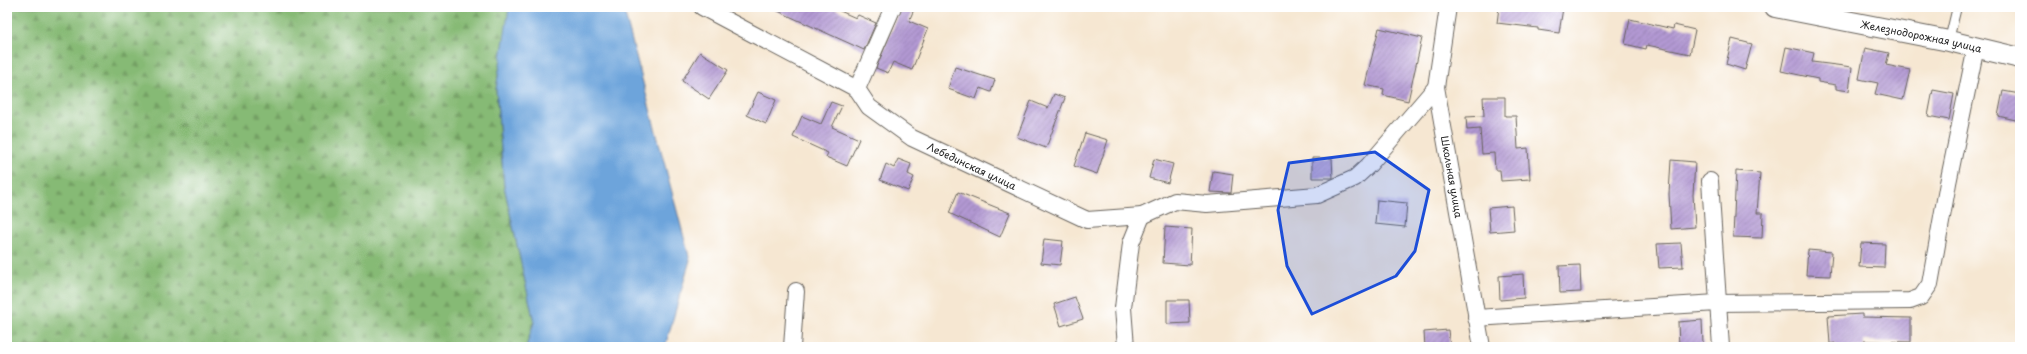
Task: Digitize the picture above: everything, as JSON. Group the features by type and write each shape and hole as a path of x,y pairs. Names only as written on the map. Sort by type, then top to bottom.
{"street":[{"path":"702,7 857,89 893,7"},
{"name":"Школьная улица","path":"1448,7 1436,87 1482,347"},
{"name":"Железнодорожная улица","path":"1775,7 1949,41 2020,58"},
{"path":"1476,318 1717,303 1910,301 1921,297 1930,284 1948,183 1976,47"},
{"path":"1126,347 1123,308 1129,258 1131,243 1142,216 1175,201 1208,204 1317,195 1355,178 1369,165 1436,87"},
{"name":"Лебединская улица","path":"857,89 868,107 912,138 1087,220 1142,216"},
{"path":"1710,181 1721,347"},
{"path":"792,347 796,291"}],"lane":[{"path":"1949,41 1957,7"}],"highlighted area":[{"path":"1375,152 1429,190 1415,251 1396,276 1312,314 1287,266 1278,210 1289,163"}],"green space":[{"path":"7,7 510,7 496,89 504,186 534,322 526,347 7,347"}],"water":[{"path":"623,7 690,260 665,347 526,347 534,322 504,186 496,89 509,8"}],"building":[{"path":"769,7 831,7 856,18 858,15 876,23 864,50"},
{"path":"902,7 915,7 909,21 928,29 912,70 893,62 888,73 876,68"},
{"path":"1499,7 1563,8 1559,33 1538,30 1538,28 1497,23"},
{"path":"1630,19 1673,29 1674,25 1695,30 1690,54 1647,45 1646,49 1625,44"},
{"path":"1379,28 1422,38 1408,101 1383,95 1384,89 1365,85"},
{"path":"1732,39 1752,44 1745,70 1726,64"},
{"path":"1786,47 1814,53 1812,62 1852,67 1849,91 1836,89 1836,85 1818,82 1818,79 1781,71"},
{"path":"1865,48 1889,53 1886,65 1910,70 1903,100 1875,94 1878,83 1859,79"},
{"path":"700,52 728,70 709,99 682,81"},
{"path":"955,67 995,80 991,92 980,88 976,99 948,89"},
{"path":"1933,90 1954,94 1949,120 1928,116"},
{"path":"2003,91 2020,94 2020,121 1998,116"},
{"path":"758,92 776,100 766,124 747,115"},
{"path":"1054,94 1065,98 1046,148 1017,137 1031,101 1048,108"},
{"path":"1483,97 1505,97 1505,116 1516,116 1518,149 1528,148 1530,179 1501,181 1500,170 1495,170 1494,153 1482,154 1480,129 1467,130 1466,117 1484,116"},
{"path":"831,102 842,106 832,127 859,139 847,166 826,157 828,153 793,137 802,116 821,124"},
{"path":"1085,133 1108,140 1097,174 1074,166"},
{"path":"1312,158 1332,158 1333,178 1312,178"},
{"path":"898,159 911,164 908,174 914,177 908,191 880,180 886,164 894,168"},
{"path":"1154,159 1173,164 1168,183 1149,178"},
{"path":"1671,160 1695,162 1693,195 1695,227 1671,229 1669,194"},
{"path":"1213,171 1233,174 1231,193 1210,192"},
{"path":"1736,171 1760,173 1757,213 1763,213 1762,238 1733,237"},
{"path":"958,192 1010,213 1000,237 949,213"},
{"path":"1377,200 1407,203 1405,227 1375,224"},
{"path":"1512,206 1514,230 1490,232 1488,208"},
{"path":"1165,227 1192,229 1190,265 1163,263"},
{"path":"1044,239 1063,241 1060,265 1041,263"},
{"path":"1681,243 1683,267 1659,268 1657,244"},
{"path":"1861,243 1885,244 1884,268 1859,267"},
{"path":"1808,250 1832,252 1830,276 1806,275"},
{"path":"1580,265 1581,292 1560,293 1559,266"},
{"path":"1523,274 1524,298 1500,300 1499,276"},
{"path":"1075,297 1083,319 1061,326 1054,304"},
{"path":"1167,300 1189,300 1190,323 1167,324"},
{"path":"1862,314 1862,317 1911,318 1911,342 1864,341 1864,347 1835,347 1835,343 1830,344 1828,316"},
{"path":"1702,320 1703,344 1679,346 1678,322"},
{"path":"1448,330 1450,347 1425,347 1424,332"}]}
